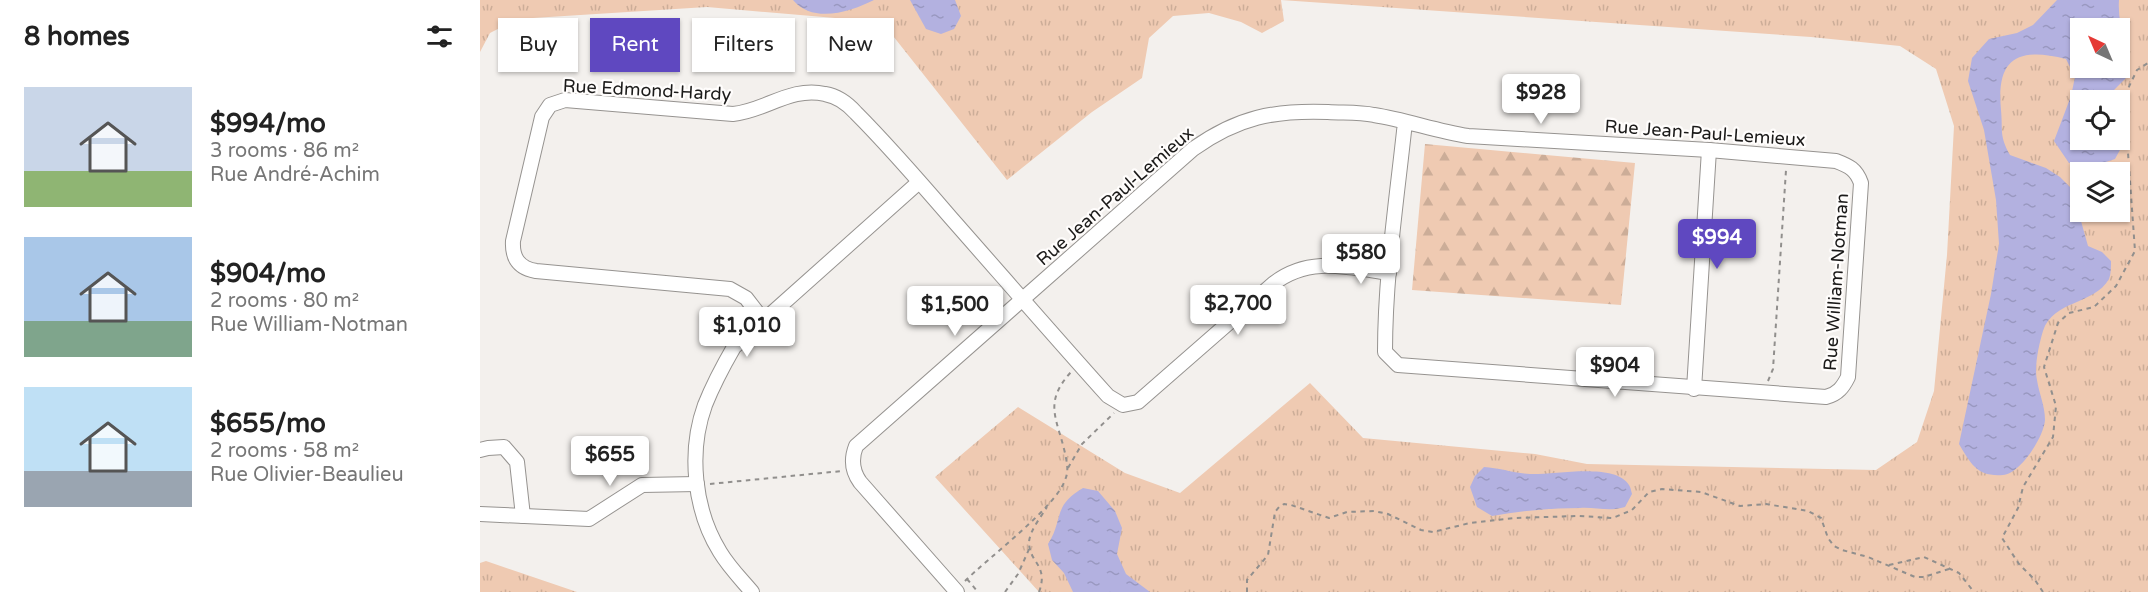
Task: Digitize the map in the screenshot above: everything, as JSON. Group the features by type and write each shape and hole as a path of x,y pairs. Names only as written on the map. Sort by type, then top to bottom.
{"street":[{"name":"Rue Edmond-Hardy","path":"763,320 746,298 730,289 536,271 522,266 512,250 513,241 542,117 550,105 564,100 733,114 754,110 779,98 794,94 811,92 836,97 854,111 1078,363 1108,396 1118,403"},
{"name":"Rue Jean-Paul-Lemieux","path":"853,466 854,453 862,440 1193,149 1234,125 1264,115 1294,111 1372,114 1468,136 1709,150 1836,161 1851,167"},
{"name":"Rue William-Notman","path":"1405,122 1389,273 1385,352 1398,365 1826,397 1835,394 1848,377 1861,183 1858,174 1851,167"},
{"path":"1695,388 1709,150"},
{"path":"752,592 729,565 712,537 700,505 696,455 704,408 715,380 734,347 919,182"},
{"path":"1118,403 1130,405 1138,402 1273,284 1295,270 1322,266 1389,273"},
{"path":"480,450 488,447 504,447 517,462 523,516"},
{"path":"853,466 860,482 956,592"},
{"path":"480,514 589,519 642,485 697,484"}],"path":[{"path":"2127,162 2124,97 2137,70 2148,63"},
{"path":"1768,393 1767,379 1773,369 1786,157"},
{"path":"2043,592 2019,564 2002,538 2018,508 2023,487 2053,437 2056,406 2044,368 2058,323 2069,313 2094,307 2116,286 2135,251 2130,196"},
{"path":"1068,468 1054,414 1054,397 1059,386 1078,363"},
{"path":"1005,592 1018,574 1030,548 1031,534 1065,482 1068,468 1082,444 1116,411 1118,403"},
{"path":"697,484 846,470 853,466"},
{"path":"1247,592 1247,580 1268,555 1275,512 1284,504 1329,518 1360,510 1381,512 1400,518 1421,530 1433,532 1470,523 1515,518 1578,516 1613,518 1632,510 1649,492 1662,489 1689,490 1714,495 1740,506 1766,504 1815,513 1821,518 1828,538 1834,546 1915,577 1934,575 1949,569"},
{"path":"956,592 967,579 1048,505"},
{"path":"1030,548 1043,578 1039,592"},
{"path":"1888,565 1924,557 1962,576 1974,592"},
{"path":"967,579 978,592"}],"green space":[{"path":"480,0 1281,0 1284,21 1262,33 1241,22 1209,13 1173,16 1149,38 1142,78 1092,112 1007,180 894,37 894,18 835,18 707,7 533,18 498,18 498,29 490,33 480,52"},
{"path":"1281,0 2148,0 2148,592 1039,592 935,477 1018,407 1125,473 1180,493 1310,383 1363,438 1535,454 1587,464 1876,470 1917,442 1934,391 1947,255 1954,126 1936,69 1900,46 1811,37"},
{"path":"1425,144 1635,163 1621,305 1412,290"},
{"path":"486,561 577,592 480,592 480,563"}],"water":[{"path":"793,0 874,0 843,12 821,14 801,7"},
{"path":"910,0 955,0 961,16 954,29 941,34 926,29"},
{"path":"2057,0 2119,0 2120,18 2070,18 2070,67 2066,59 2035,55 2023,56 2014,60 2002,78 2000,92 2002,133 2010,155 2046,168 2070,187 2070,222 2081,222 2088,246 2102,252 2111,261 2111,273 2109,279 2094,294 2055,313 2048,321 2040,342 2036,369 2045,415 2044,427 2036,445 2017,468 2010,473 1994,475 1976,468 1959,444 1991,294 1999,244 1996,200 1984,130 1968,81 1972,58 1989,39 2017,33 2033,25"},
{"path":"2075,78 2126,78 2114,90 2072,90"},
{"path":"2070,99 2070,150 2120,150 2115,159 2106,162 2069,163 2054,141"},
{"path":"1484,467 1530,474 1583,471 1611,474 1622,478 1629,485 1632,494 1625,507 1619,508 1525,511 1492,516 1477,507 1470,487 1475,476"},
{"path":"1083,488 1098,491 1115,511 1122,528 1117,554 1126,574 1150,592 1073,592 1064,573 1052,560 1048,544 1063,507 1073,495"}]}
